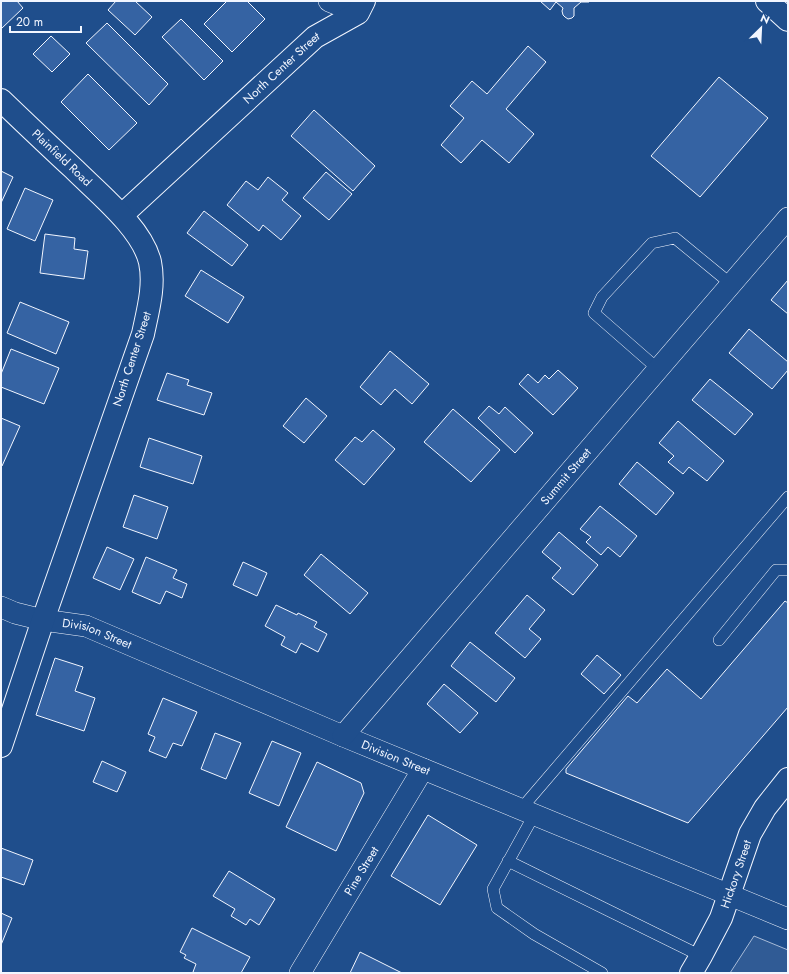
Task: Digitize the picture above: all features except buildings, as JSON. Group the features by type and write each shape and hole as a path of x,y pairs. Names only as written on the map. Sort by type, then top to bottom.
{"main road":[{"path":"767,1 788,20"},
{"name":"North Center Street","path":"1,746 43,620 143,334 150,304 152,285 150,261 141,240 122,215 315,37 361,7"},
{"name":"Plainfield Road","path":"1,100 122,215"},
{"name":"Hickory Street","path":"696,965 721,918 750,834 765,808 788,779"}],"street":[{"path":"329,1 361,7"},
{"name":"Summit Street","path":"344,736 788,218"},
{"name":"Division Street","path":"1,607 16,613 43,620 86,626 423,769 788,918"},
{"name":"Pine Street","path":"300,973 423,769"}],"lane":[{"path":"658,369 594,313 602,297 652,243 675,238 731,284"},
{"path":"602,973 534,934 496,908 493,889 508,861 527,812 788,497"},
{"path":"720,640 776,570 788,570"},
{"path":"508,861 696,965"}],"shaded area":[{"path":"754,936 788,950 788,973 730,973"}]}
